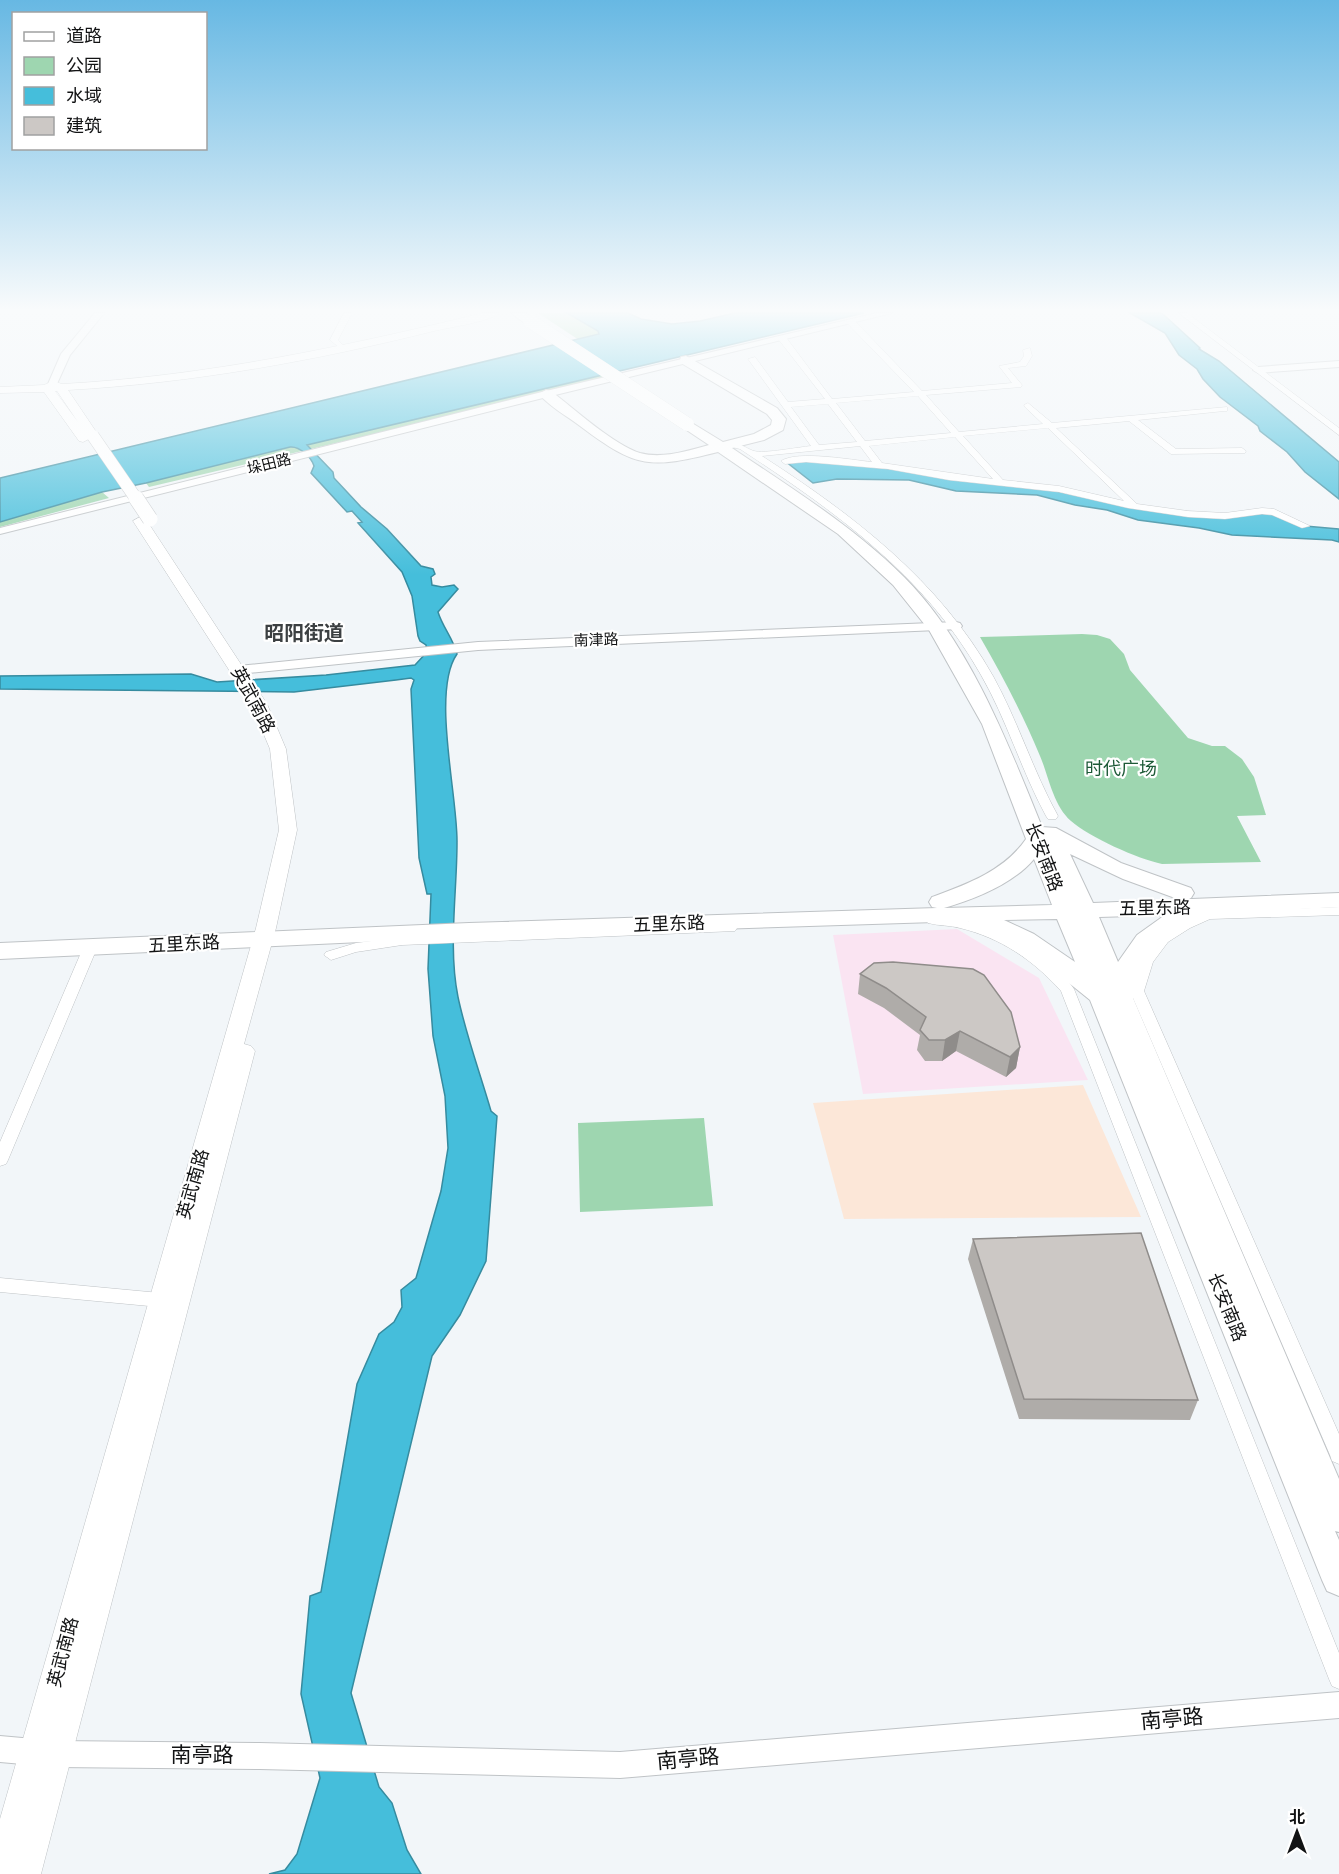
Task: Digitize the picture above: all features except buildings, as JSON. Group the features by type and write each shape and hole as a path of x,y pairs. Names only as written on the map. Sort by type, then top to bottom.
{"main road":[{"name":"英武南路","path":"1,1874 46,1753 270,934 288,830 278,749 265,703 145,520 62,400"},
{"path":"555,400 615,446 637,457 672,459 773,431 778,427 779,419 772,411 754,400"},
{"name":"长安南路","path":"657,400 844,531 947,627 991,724 1046,829 1072,904 1339,1580"},
{"path":"940,902 977,888 1021,861 1046,829 1101,863 1191,900 1139,949 1110,999 1041,947 1007,929 961,915"},
{"name":"五里东路","path":"1191,900 1339,886"},
{"name":"五里东路","path":"469,930 940,902 1072,904 1191,900 1339,900"},
{"name":"五里东路","path":"0,937 395,933 961,915 1072,904"},
{"name":"英武南路","path":"24,1874 46,1753 160,1300 270,934"},
{"name":"五里东路","path":"0,951 90,948 270,934"},
{"name":"长安南路","path":"1110,999 1339,1517"}],"street":[{"name":"垛田路","path":"0,531 520,400"},
{"path":"784,400 817,448"},
{"path":"787,405 838,400"},
{"path":"927,400 1000,482"},
{"path":"1298,400 1339,432"},
{"path":"832,401 879,465"},
{"path":"1028,405 1134,506"},
{"path":"754,454 1224,409"},
{"path":"1131,418 1174,452 1242,451"},
{"path":"724,446 742,447 830,505 882,546 916,578 947,627 988,678 1046,829"},
{"path":"785,461 806,459 879,465 949,477 1059,489 1134,506 1188,514 1225,516 1274,512 1305,526"},
{"name":"南津路","path":"246,673 406,652 478,646 947,627"},
{"path":"1339,911 1208,915 1185,925 1163,939 1146,961 1137,991 1339,1455"},
{"path":"469,930 943,920 1015,944 1037,958 1067,989 1339,1679"},
{"path":"331,955 395,933"},
{"path":"0,1160 90,948"},
{"path":"0,1285 160,1300"},
{"name":"南亭路","path":"0,1749 46,1753 620,1765 1339,1705"}],"shaded area":[{"path":"957,929 1039,978 1088,1080 863,1094 833,935"},
{"path":"1083,1085 1141,1217 844,1219 813,1103"}],"green space":[{"path":"493,400 516,400 311,449 307,445"},
{"path":"290,447 298,447 302,451 149,487 146,483"},
{"path":"102,492 109,498 0,527 0,522"},
{"name":"时代广场","path":"1082,634 1110,639 1124,654 1130,670 1188,738 1212,746 1225,746 1242,759 1254,777 1266,815 1237,816 1261,862 1162,864 1114,847 1079,827 1065,814 1056,799 1019,710 980,637"},
{"path":"704,1118 713,1206 580,1212 578,1123"}],"water":[{"path":"323,400 495,400 307,445 333,472 334,478 361,507 387,529 421,566 433,569 435,574 431,577 432,585 442,587 454,585 458,589 438,612 457,654 450,671 446,693 446,718 457,843 454,920 455,978 465,1026 491,1111 497,1116 486,1261 460,1315 432,1356 351,1693 379,1787 392,1803 407,1850 421,1874 269,1874 285,1870 297,1854 320,1778 301,1694 310,1596 321,1592 357,1384 379,1334 394,1322 402,1307 401,1290 416,1278 441,1191 448,1148 445,1096 433,1036 428,969 431,894 427,894 419,858 411,689 414,680 411,678 294,692 0,689 0,676 191,674 217,682 326,675 415,665 427,652 426,645 420,641 418,636 412,596 402,572 358,523 362,522 352,511 347,512 311,473 313,463 298,448 290,447 102,492 0,522 0,478"},
{"path":"1225,400 1266,400 1339,462 1339,499 1305,472 1287,452 1260,431 1258,426"},
{"path":"806,459 1020,484 1128,505 1225,516 1262,511 1305,526 1339,529 1339,542 1232,535 1138,520 1107,510 1075,505 1037,495 956,491 909,480 837,479 813,483 785,461"}],"district":[{"name":"昭阳街道","path":"304,633"}]}
